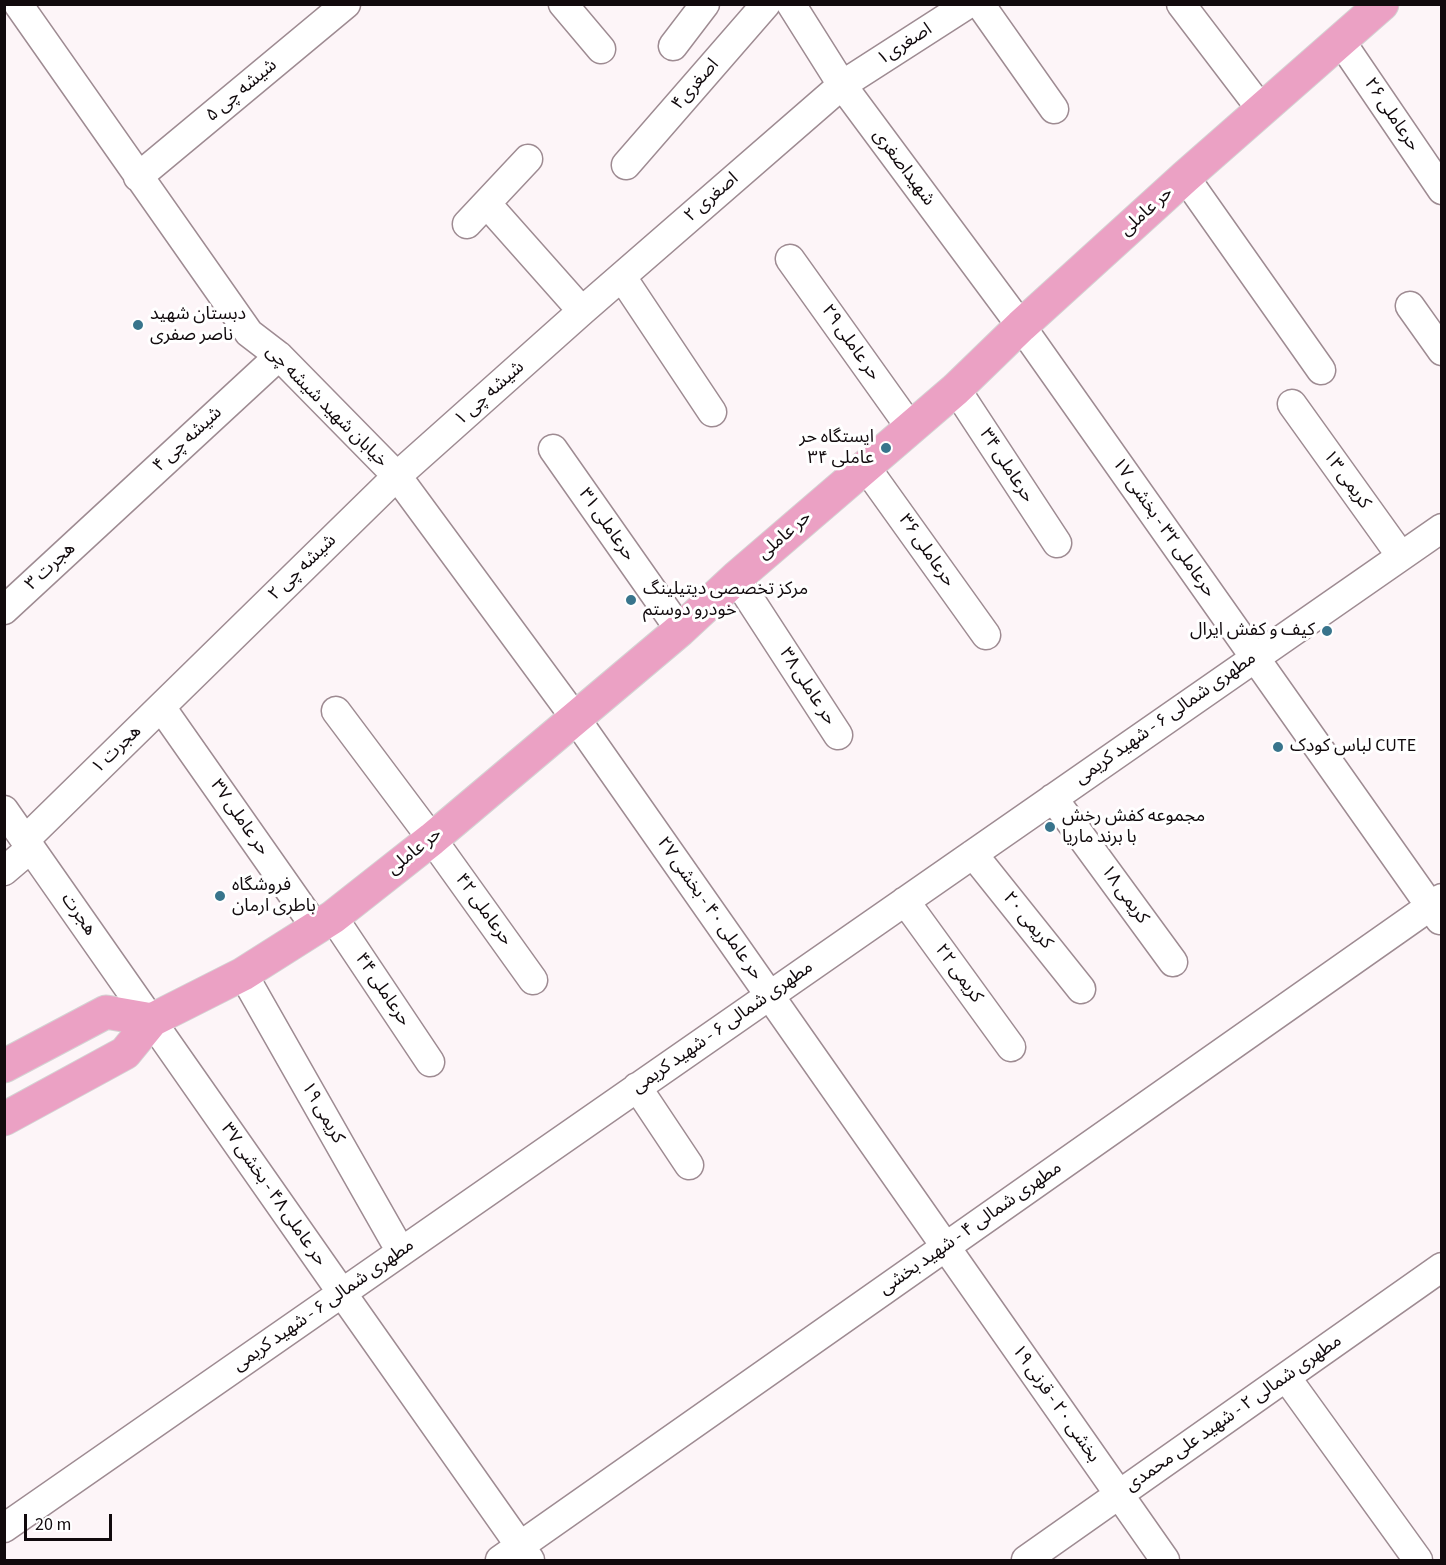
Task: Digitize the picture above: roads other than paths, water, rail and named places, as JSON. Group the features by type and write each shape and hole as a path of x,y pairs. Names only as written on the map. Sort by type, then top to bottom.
{"main road":[{"name":"حر عاملی","path":"4,1119 125,1053 152,1020 243,975 325,923 432,839 680,630 736,578 956,389 1021,326 1185,177 1382,4"},
{"path":"4,1066 106,1012 152,1020"}],"street":[{"name":"خیابان شهید شیشه چی","path":"18,4 249,333 279,356 397,476 576,719"},
{"name":"شیشه چی ۵","path":"138,177 346,4"},
{"path":"563,4 601,49"},
{"path":"673,46 705,4"},
{"name":"اصغری۴","path":"626,165 766,4"},
{"name":"شهیداصغری","path":"791,4 842,86 1021,326"},
{"name":"اصغری۱","path":"842,86 968,4"},
{"path":"981,4 1054,109"},
{"path":"1181,4 1261,109"},
{"name":"حرعاملی ۲۶","path":"1340,40 1442,190"},
{"name":"اصغری ۲","path":"582,311 842,86"},
{"path":"467,224 528,159"},
{"path":"1185,177 1320,370"},
{"path":"487,204 582,311"},
{"name":"حر عاملی ۲۹","path":"790,259 910,427"},
{"path":"622,277 712,412"},
{"path":"1410,306 1442,351"},
{"name":"شیشه چی ۱","path":"397,476 582,311"},
{"name":"حرعاملی ۳۲ - بخشی ۱۷","path":"1021,326 1255,658 1438,908"},
{"name":"شیشه چی ۴","path":"97,524 279,356"},
{"name":"حرعاملی ۳۴","path":"956,389 1057,543"},
{"name":"کریمی ۱۳","path":"1292,404 1401,556"},
{"name":"حرعاملی ۳۱","path":"553,449 680,630"},
{"name":"حرعاملی ۳۶","path":"866,466 986,635"},
{"name":"شیشه چی ۲","path":"209,660 397,476"},
{"name":"هجرت ۳","path":"4,610 97,524"},
{"name":"مطهری شمالی ۶ - شهید کریمی","path":"4,1528 1442,528"},
{"name":"حر عاملی ۳۸","path":"736,578 838,735"},
{"name":"هجرت ۱","path":"4,871 209,660"},
{"name":"حر عاملی ۳۷","path":"161,707 325,923"},
{"name":"حرعاملی ۴۲","path":"336,711 432,839 533,980"},
{"name":"حر عاملی ۴۰ - بخشی ۲۷","path":"576,719 945,1247"},
{"name":"کریمی ۱۸","path":"1053,798 1173,962"},
{"name":"هجرت","path":"4,810 152,1020"},
{"name":"کریمی ۲۰","path":"973,854 1081,989"},
{"name":"کریمی ۲۲","path":"905,901 1011,1047"},
{"name":"مطهری شمالی ۴ - شهید بخشی","path":"517,1556 945,1247 1438,908"},
{"name":"حرعاملی ۴۴","path":"325,923 430,1062"},
{"name":"کریمی ۱۹","path":"243,975 401,1252"},
{"name":"حر عاملی ۴۸ - بخشی ۳۷","path":"152,1020 342,1293 517,1556"},
{"path":"637,1088 689,1164"},
{"name":"بخشی ۲۰ - قرنی ۱۹","path":"945,1247 1165,1560"},
{"name":"مطهری شمالی ۲ - شهید علی محمدی","path":"1026,1560 1286,1377 1440,1273"},
{"path":"1286,1377 1418,1560"}],"place":[{"name":"دبستان شهید ناصر صفری","path":"138,325"},
{"name":"ایستگاه حر عاملی ۳۴","path":"886,448"},
{"name":"مرکز تخصصی دیتیلینگ خودرو دوستم","path":"631,600"},
{"name":"کیف و کفش ایرال","path":"1327,631"},
{"name":"لباس کودک CUTE","path":"1278,747"},
{"name":"مجموعه کفش رخش با برند ماریا","path":"1050,827"},
{"name":"فروشگاه باطری ارمان","path":"220,896"}]}
